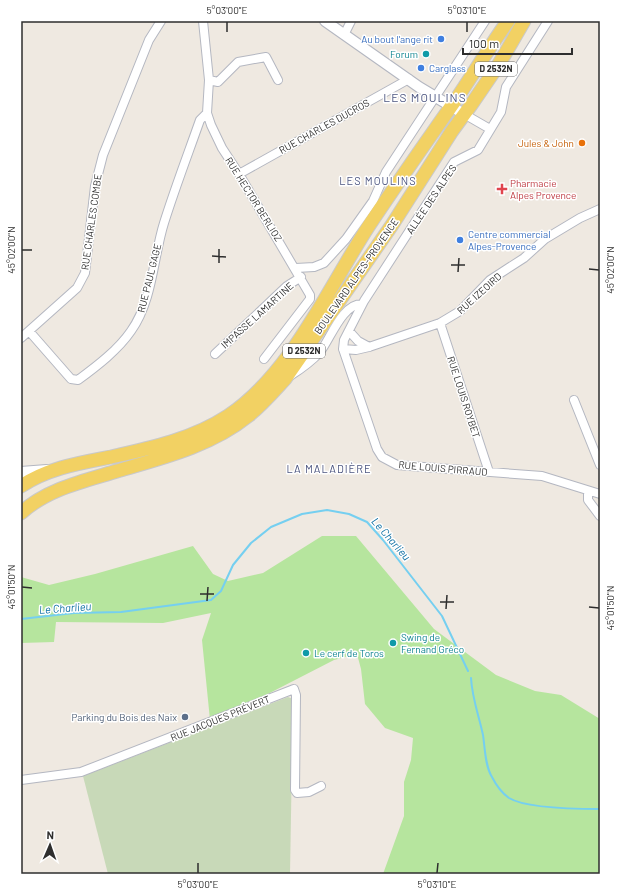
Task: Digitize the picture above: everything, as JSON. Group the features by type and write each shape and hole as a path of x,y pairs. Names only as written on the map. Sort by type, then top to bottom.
{"main road":[{"name":"BOULEVARD ALPES-PROVENCE","path":"21,486 52,470 141,450 187,436 208,427 247,402 264,386 295,345 336,282 368,228 508,21"},
{"name":"BOULEVARD ALPES-PROVENCE","path":"21,513 36,501 63,488 182,451 207,441 231,428 248,416 284,379 392,224 464,114 499,64 524,21"},
{"path":"21,473 52,470"}],"street":[{"name":"RUE CHARLES COMBE","path":"21,338 77,288 85,273 95,186 103,155 149,40 161,21"},
{"name":"RUE HECTOR BERLIOZ","path":"203,21 209,80 207,114 222,148 296,268 310,295 310,299 264,359"},
{"path":"325,21 435,97 490,129"},
{"path":"344,35 351,21"},
{"path":"296,268 314,267 324,263 335,252 373,201 386,172 485,21"},
{"name":"ALLÉE DES ALPES","path":"363,302 454,162 478,150 501,112 506,87 548,21"},
{"path":"209,80 218,82 238,62 266,57 278,80"},
{"name":"RUE CHARLES DUCROS","path":"239,174 409,79"},
{"name":"RUE PAUL GAGE","path":"29,331 71,379 78,380 100,364 131,331 140,316 146,299 164,223 200,120 207,114"},
{"name":"RUE IZEOIRD","path":"343,349 356,350 369,347 440,323 460,311 490,280 524,258 545,239 580,218 600,209"},
{"name":"IMPASSE LAMARTINE","path":"215,354 287,286 301,277"},
{"path":"284,379 299,370 320,352 348,308 363,302"},
{"path":"343,349 344,340 363,302"},
{"name":"RUE LOUIS ROYBET","path":"440,323 489,472"},
{"path":"349,331 358,341 369,347"},
{"name":"RUE LOUIS PIRRAUD","path":"343,349 377,449 382,457 397,465 542,476 600,494"},
{"path":"574,400 600,465"},
{"path":"588,491 588,500 600,516"},
{"name":"RUE JACQUES PRÉVERT","path":"21,780 81,772 294,689 296,695 295,790 297,793 309,792 321,786"}],"green space":[{"path":"322,536 356,536 434,629 496,675 535,691 561,695 600,719 600,874 383,874 404,816 404,782 411,760 413,738 385,728 365,704 361,669 357,654 334,660 260,698 210,720 202,640 211,613 163,623 56,622 54,642 21,643 21,577 49,585 95,574 193,546 213,574 228,581 263,573"},
{"path":"288,697 293,699 290,874 108,874 83,776"}],"waterway":[{"name":"Le Charlieu","path":"21,619 74,613 121,612 211,600 221,591 233,565 251,543 271,527 302,514 327,510 349,514 367,522 383,540 442,616 468,671"},
{"name":"Le Charlieu","path":"471,678 474,700 483,735 488,768 499,789 509,798 517,802 553,808 600,809"}],"place":[{"name":"Au bout l'ange rit","path":"441,39"},
{"name":"Forum","path":"426,54"},
{"name":"Carglass","path":"421,68"},
{"name":"Jules & John","path":"582,143"},
{"name":"Pharmacie Alpes Provence","path":"502,189"},
{"name":"Centre commercial Alpes-Provence","path":"460,240"},
{"name":"Swing de Fernand Gréco","path":"393,643"},
{"name":"Le cerf de Toros","path":"306,653"},
{"name":"Parking du Bois des Naix","path":"185,717"}],"district":[{"name":"LES MOULINS","path":"425,98"},
{"name":"LES MOULINS","path":"378,181"},
{"name":"LA MALADIÈRE","path":"329,469"}]}
